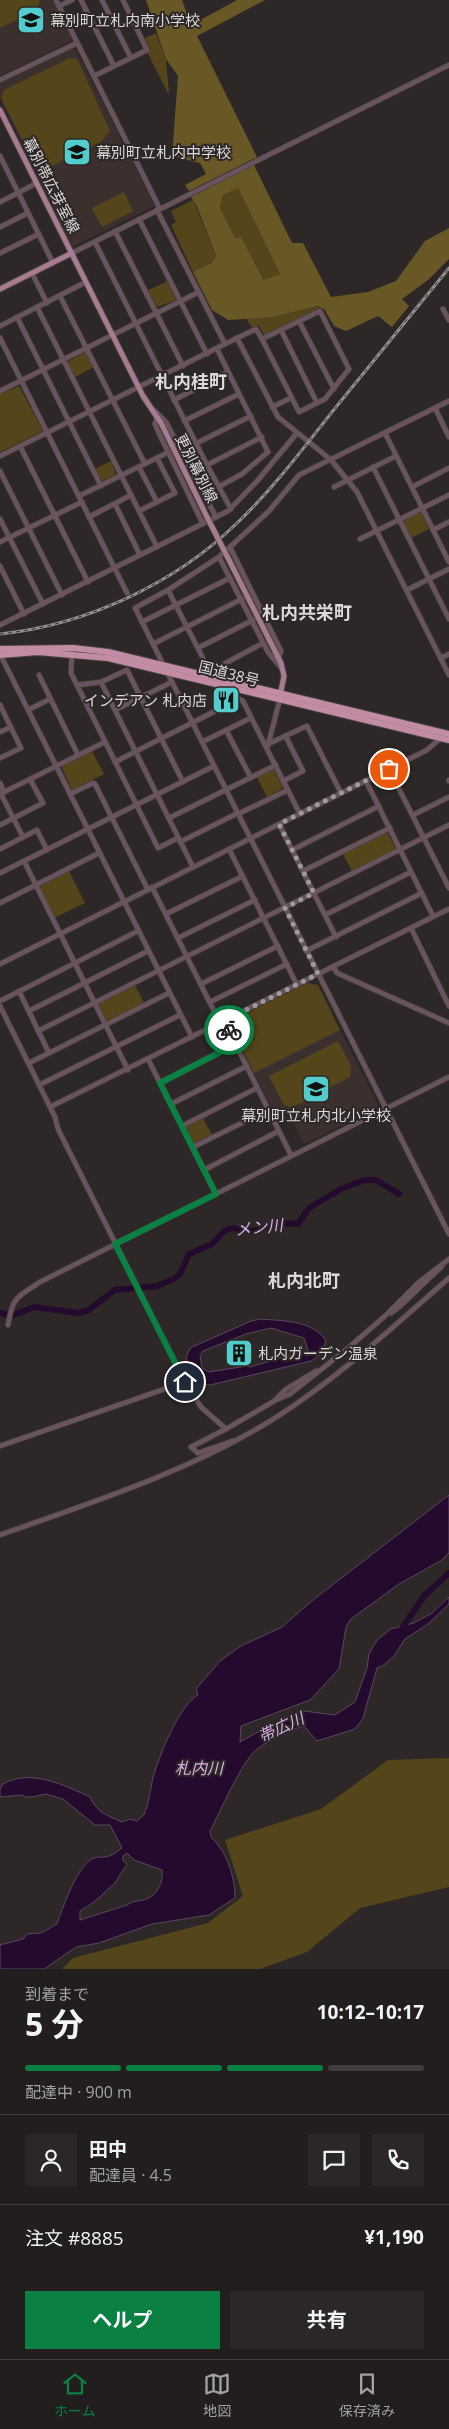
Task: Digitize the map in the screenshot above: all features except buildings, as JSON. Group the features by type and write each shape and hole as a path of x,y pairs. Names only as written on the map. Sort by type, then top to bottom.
{"highway":[{"name":"国道38号","path":"0,649 108,652 209,676 280,696 447,735"},
{"name":"国道38号","path":"0,654 73,650 166,670 209,676"}],"main road":[{"name":"幕別帯広芽室線","path":"0,110 72,253 0,289"},
{"name":"更別幕別線","path":"72,253 139,388 157,417 278,659 282,669 280,696"}],"street":[{"path":"56,0 225,344"},
{"path":"59,6 72,0"},
{"path":"81,0 114,66"},
{"path":"102,0 131,58"},
{"path":"94,76 147,50 123,0"},
{"path":"0,80 77,43"},
{"path":"72,253 449,64"},
{"path":"0,156 53,263"},
{"path":"1,200 37,183"},
{"path":"0,227 28,213"},
{"path":"139,219 207,354"},
{"path":"115,231 183,366"},
{"path":"0,254 39,234"},
{"path":"94,242 184,421 232,509"},
{"path":"32,273 47,302"},
{"path":"0,326 86,282"},
{"path":"0,390 22,381 199,292"},
{"path":"60,296 145,464"},
{"path":"37,307 157,547"},
{"path":"444,309 449,320"},
{"path":"0,456 256,329 298,412 325,399 349,370 320,311 262,339"},
{"path":"17,317 101,486"},
{"path":"299,320 334,389"},
{"path":"280,330 318,403"},
{"path":"0,338 127,593"},
{"path":"237,338 280,420 330,460 357,492 449,675"},
{"path":"217,348 268,452 242,474 220,486"},
{"path":"174,400 228,372"},
{"path":"184,421 240,394"},
{"path":"272,407 291,398"},
{"path":"449,401 299,475 269,511 219,557 168,590 135,608 449,1234"},
{"path":"435,408 447,428 449,437"},
{"path":"152,410 166,422 216,517"},
{"path":"181,451 251,416"},
{"path":"157,417 155,424 203,524"},
{"path":"0,624 24,614 232,509 297,433"},
{"path":"385,433 449,562"},
{"path":"207,465 262,438"},
{"path":"20,446 88,582"},
{"path":"0,542 55,515 101,486 168,452"},
{"path":"334,487 396,456"},
{"path":"139,511 175,493 157,458"},
{"path":"139,467 157,502"},
{"path":"373,467 449,619"},
{"path":"412,487 449,468"},
{"path":"0,471 62,595"},
{"path":"89,517 131,495"},
{"path":"360,539 449,495"},
{"path":"115,504 140,555"},
{"path":"0,519 43,604"},
{"path":"434,530 449,522"},
{"path":"230,547 280,651 278,659"},
{"path":"219,557 263,643 282,669"},
{"path":"0,566 24,614"},
{"path":"407,590 449,569"},
{"path":"0,580 6,578"},
{"path":"142,622 230,578"},
{"path":"168,590 198,648 209,676 263,643"},
{"path":"153,644 242,599"},
{"path":"198,648 252,620"},
{"path":"73,650 71,673 158,848 238,814 288,790"},
{"path":"0,654 192,1038"},
{"path":"441,658 449,654"},
{"path":"77,685 101,682 127,670 183,782"},
{"path":"39,675 78,755"},
{"path":"101,682 193,867"},
{"path":"115,710 172,682"},
{"path":"268,747 280,696"},
{"path":"28,710 50,699"},
{"path":"115,762 239,699 243,700 300,814"},
{"path":"0,706 21,748 0,758"},
{"path":"202,742 251,718"},
{"path":"268,747 307,726 341,793"},
{"path":"0,732 11,727"},
{"path":"226,730 251,778"},
{"path":"0,964 427,750 447,735"},
{"path":"283,781 303,771 286,736"},
{"path":"2,793 105,742"},
{"path":"169,818 276,765"},
{"path":"0,873 214,766"},
{"path":"389,769 449,888"},
{"path":"0,825 43,803 30,779"},
{"path":"366,780 433,916"},
{"path":"0,783 2,793 23,837"},
{"path":"70,794 93,783 166,914 210,1002 236,1044 291,1155"},
{"path":"413,815 449,797"},
{"path":"292,850 379,806"},
{"path":"279,824 336,937"},
{"path":"303,871 390,828"},
{"path":"38,1031 424,838 448,828"},
{"path":"0,848 37,830 47,850"},
{"path":"229,849 297,984"},
{"path":"0,903 100,853"},
{"path":"24,861 128,1070"},
{"path":"325,915 411,872"},
{"path":"166,914 243,876"},
{"path":"306,951 422,893"},
{"path":"178,938 255,900"},
{"path":"50,1107 128,1070 449,908"},
{"path":"411,928 449,1006"},
{"path":"0,1001 138,931"},
{"path":"201,984 278,946"},
{"path":"29,1011 148,952"},
{"path":"210,1002 287,964"},
{"path":"334,967 337,973 449,1023"},
{"path":"19,991 49,1053"},
{"path":"29,1063 169,993"},
{"path":"0,1006 50,1107 58,1129 185,1382 201,1406 226,1429"},
{"path":"39,1085 180,1015"},
{"path":"160,1083 236,1044"},
{"path":"148,1059 216,1194"},
{"path":"171,1104 247,1066"},
{"path":"8,1325 11,1307 16,1297 40,1282 449,1077"},
{"path":"182,1126 258,1088"},
{"path":"193,1147 268,1110"},
{"path":"204,1170 279,1131"},
{"path":"234,1441 228,1441 198,1453 193,1451 191,1446 290,1394 385,1316 400,1307 449,1259"},
{"path":"0,1535 171,1472 234,1441 274,1418 325,1383 365,1352 449,1278"},
{"path":"0,1446 185,1382"}],"shaded area":[{"name":"幕別町立札内南小学校","path":"0,0 53,0 73,40 0,76"},
{"path":"0,0 40,0 37,10 0,28"},
{"path":"146,0 182,0 191,25 237,0 265,0 197,36 257,157 189,191 185,185 206,174 200,163 172,156 178,76 166,59"},
{"path":"156,33 166,59 169,95 147,52 150,49 145,38"},
{"name":"幕別町立札内中学校","path":"74,47 155,206 72,247 0,98 0,84"},
{"path":"70,58 77,59 110,131 101,142 39,172 1,98 4,90"},
{"path":"254,165 292,243 303,243 331,297 368,292 396,281 425,241 449,228 449,259 428,280 402,299 409,306 392,327 378,316 346,331 334,326 324,309 317,306 274,317 228,320 212,310 193,272 213,262 216,255 197,207 191,197","holes":["238,188 280,274 264,280 241,237 235,238 220,207 223,195"]},
{"path":"238,188 280,274 265,281 241,237 235,238 220,207 223,195"},
{"path":"124,192 133,211 102,227 92,208"},
{"path":"193,200 216,255 214,262 193,272 171,225 176,222 171,211"},
{"path":"168,281 176,300 157,307 148,290"},
{"path":"318,306 319,308 265,336 258,325 252,328 246,318 274,317"},
{"path":"85,352 94,367 75,377 67,362"},
{"path":"19,386 43,431 0,452 0,394"},
{"path":"111,461 116,475 102,481 95,469"},
{"path":"421,512 429,529 411,538 403,520"},
{"path":"92,751 104,774 72,790 61,766"},
{"path":"274,770 283,788 267,797 257,777"},
{"path":"387,832 396,849 352,871 343,854"},
{"path":"69,871 85,903 54,918 39,887"},
{"path":"307,983 318,985 340,1030 254,1073 229,1022"},
{"path":"135,985 144,1003 106,1021 98,1003"},
{"name":"幕別町立札内北小学校","path":"340,1030 378,1105 376,1108 304,1144 288,1110 276,1116 254,1073"},
{"path":"338,1041 351,1066 350,1077 291,1108 284,1105 269,1076"},
{"path":"203,1118 212,1135 193,1143 186,1126"},
{"path":"449,1758 449,1887 360,1908 307,1952 260,1969 62,1969 73,1958 208,1923 243,1896 225,1840 321,1809 388,1760"}],"water":[{"path":"261,1319 288,1321 306,1325 320,1334 326,1341 321,1354 311,1361 210,1385 196,1379 191,1372 186,1357 190,1348 251,1321","holes":["271,1328 304,1338 308,1350 250,1367 209,1372 202,1368 200,1356 203,1351 246,1334"]},
{"name":"札内川","path":"449,1495 449,1553 442,1560 399,1584 351,1619 346,1627 339,1669 310,1700 241,1726 240,1742 283,1718 304,1711 335,1715 355,1702 367,1668 369,1654 377,1640 391,1629 414,1623 432,1613 449,1597 449,1604 428,1624 405,1639 394,1656 384,1665 377,1668 363,1718 355,1729 317,1741 304,1726 273,1739 250,1756 237,1776 210,1831 211,1837 226,1857 232,1873 235,1898 209,1915 152,1924 99,1943 76,1947 44,1969 0,1969 0,1945 23,1939 27,1934 41,1933 57,1924 70,1889 85,1865 92,1859 107,1857 122,1848 110,1825 95,1825 63,1799 46,1794 32,1797 22,1795 0,1797 0,1789 3,1784 25,1778 48,1780 90,1797 99,1810 112,1818 122,1822 130,1819 137,1821 144,1815 146,1810 153,1778 165,1745 184,1709 198,1695 196,1689 220,1661 241,1646 282,1627 313,1600","holes":["127,1853 134,1860 162,1870 161,1883 153,1895 146,1899 80,1920 80,1911 94,1902 115,1883 127,1864 123,1861 123,1856"]}],"waterway":[{"name":"メン川","path":"13,1315 34,1307 79,1313 87,1311 115,1290 157,1286 174,1279 180,1274 189,1254 212,1244 224,1231 232,1228 254,1231 277,1223 298,1224 309,1208 341,1189 364,1180 376,1180 399,1194"},
{"name":"メン川","path":"0,1313 7,1315"},
{"name":"帯広川","path":"399,1633 424,1596 449,1573"}],"railway":[{"path":"0,634 32,629 96,611 157,583 212,546 274,484 449,268"}],"way so far":[{"path":"229,1030 224,1021 318,974 285,908 314,893 279,824 389,769"}],"place":[{"name":"幕別町立札内南小学校","path":"31,20"},
{"name":"幕別町立札内中学校","path":"77,152"},
{"name":"インデアン 札内店","path":"226,700"},
{"name":"幕別町立札内北小学校","path":"316,1089"},
{"name":"札内ガーデン温泉","path":"239,1353"}],"district":[{"name":"札内桂町","path":"191,381"},
{"name":"札内共栄町","path":"307,612"},
{"name":"札内北町","path":"304,1280"}],"route":[{"path":"185,1382 115,1244 216,1194 160,1083 236,1044 229,1030"}]}
